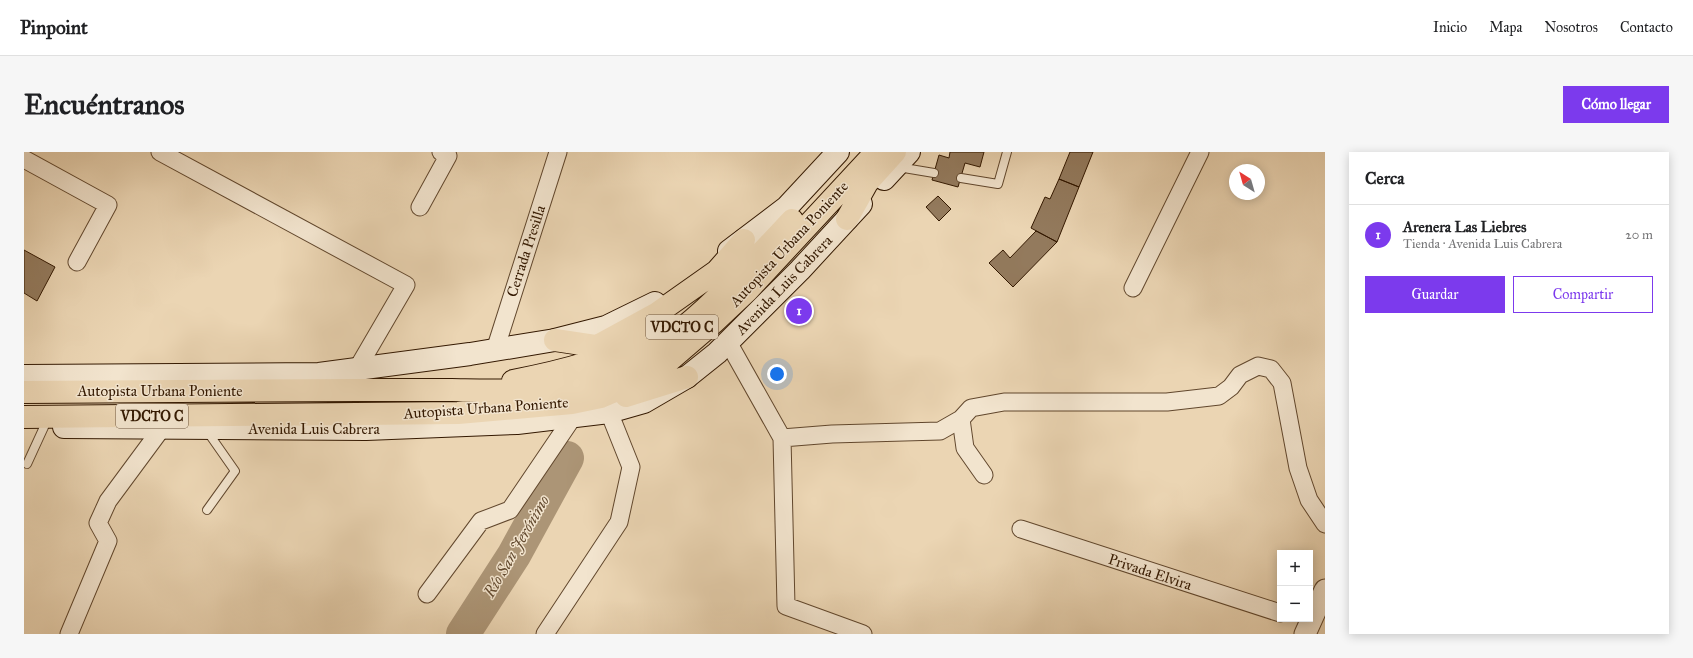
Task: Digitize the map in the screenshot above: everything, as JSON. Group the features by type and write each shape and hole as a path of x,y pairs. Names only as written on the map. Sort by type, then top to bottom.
{"highway":[{"name":"Autopista Urbana Poniente","path":"24,392 521,391 565,386 601,376 644,356 700,312 735,280 856,152"},
{"name":"Autopista Urbana Poniente","path":"24,417 458,413 572,410 615,391 663,366 713,324 747,291 876,152"},
{"path":"847,219 867,183 900,157"},
{"path":"452,390 514,381 573,367 644,340 663,327 728,272 786,207"},
{"path":"514,381 595,346 656,314 717,271 744,240"},
{"path":"555,340 595,346"},
{"path":"572,410 687,377"}],"main road":[{"path":"24,376 320,374 495,350 555,340 606,327 648,308 744,240 786,207 838,152"},
{"name":"Avenida Luis Cabrera","path":"34,427 366,429 517,423 572,410 609,412 644,402 687,377 728,342 800,270 847,219"}],"street":[{"path":"160,152 406,285 357,369"},
{"path":"420,207 448,156 441,152"},
{"name":"Cerrada Presilla","path":"495,350 558,152"},
{"path":"1133,288 1200,152"},
{"path":"24,159 108,205 76,262"},
{"path":"728,342 782,438 786,606 863,634"},
{"path":"782,438 832,434 940,431 961,420 971,408 1004,402 1167,402 1219,396 1231,388 1240,375 1258,366 1271,369 1282,383 1298,468 1309,500 1325,524"},
{"path":"427,594 481,521 510,510 572,410"},
{"path":"545,634 620,522 631,467 609,412"},
{"path":"961,420 965,448 984,475"},
{"path":"69,634 108,541 98,523 108,501 162,428"},
{"name":"Privada Elvira","path":"1021,529 1277,612"},
{"path":"1305,625 1325,590"}],"lane":[{"path":"961,178 998,184 1007,152"},
{"path":"900,157 934,173"},
{"path":"28,464 34,427"},
{"path":"206,429 235,471 207,510"}],"building":[{"path":"950,152 984,152 980,167 965,163 958,187 932,180 939,155 949,158"},
{"path":"1070,152 1093,152 1079,187 1059,179"},
{"path":"1059,179 1079,187 1057,242 1031,228 1045,197 1050,199"},
{"path":"938,196 951,209 939,221 926,207"},
{"path":"1036,231 1057,242 1013,287 989,263 1003,250 1010,258"},
{"path":"24,250 55,267 37,301 24,293"}],"waterway":[{"name":"Río San Jerónimo","path":"463,634 514,555 567,458"}],"place":[{"name":"Arenera Las Liebres","path":"799,311"}]}
